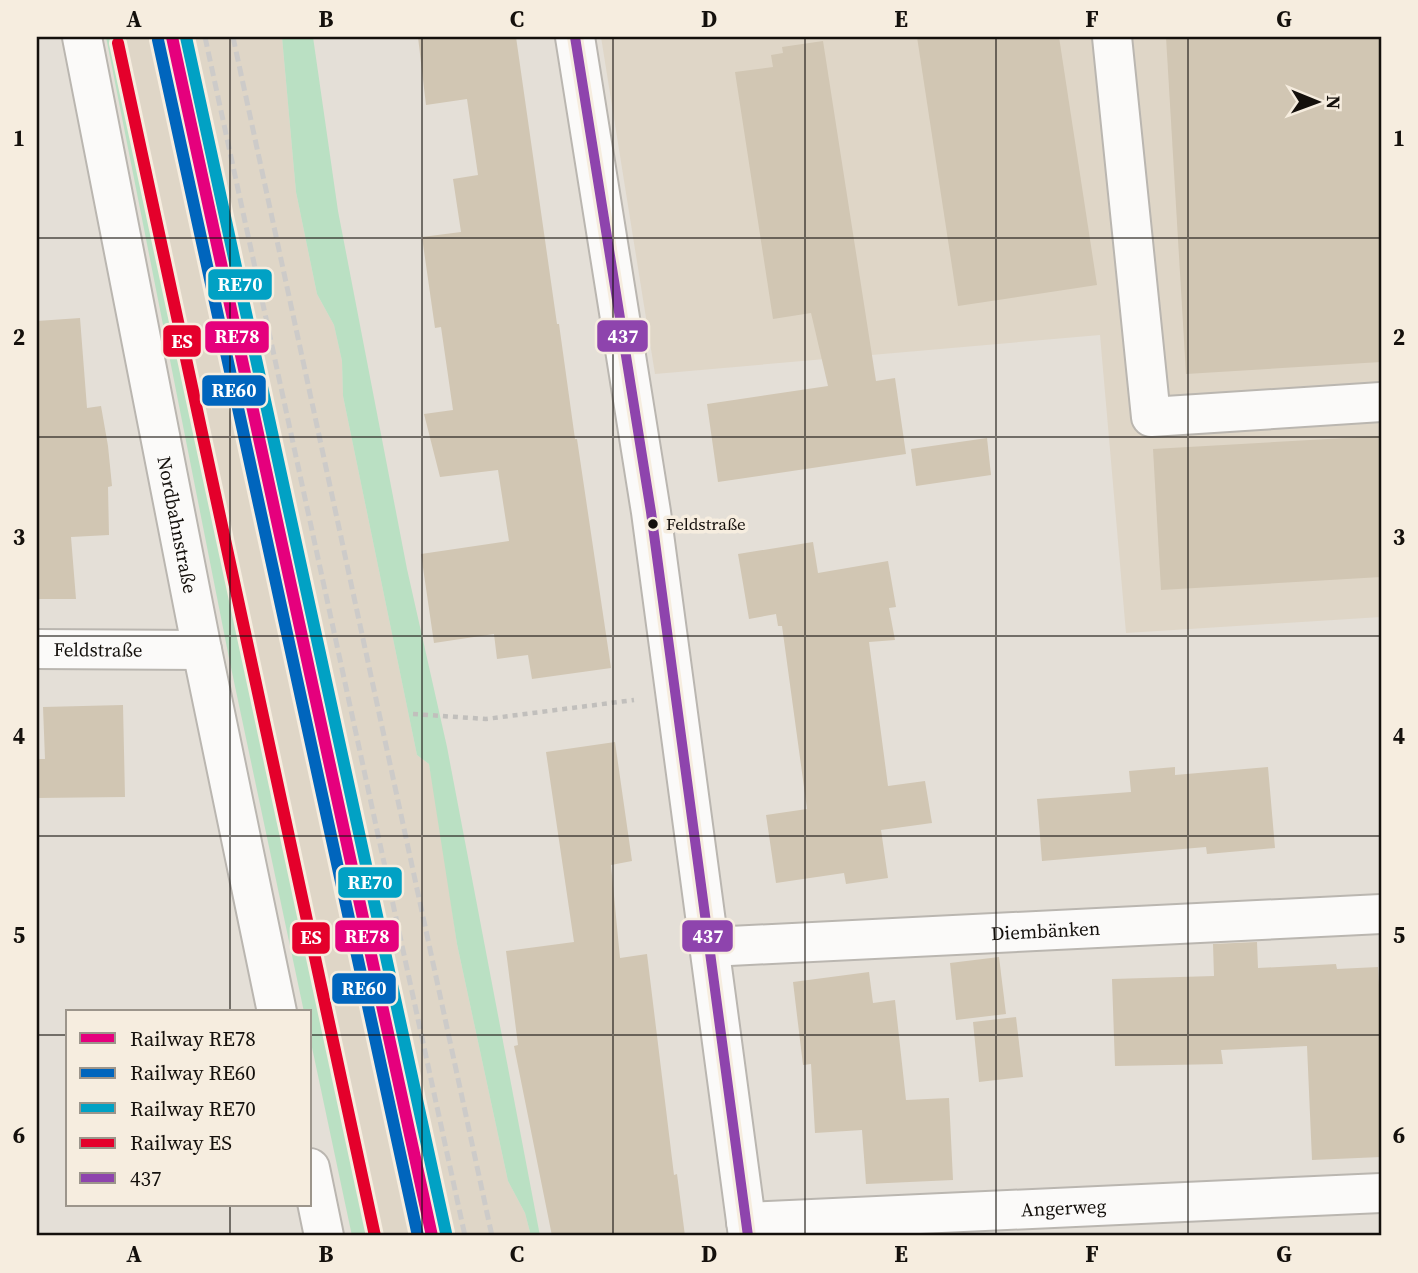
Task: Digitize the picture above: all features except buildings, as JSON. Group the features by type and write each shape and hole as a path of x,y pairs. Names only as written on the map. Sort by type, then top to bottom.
{"street":[{"name":"Nordbahnstraße","path":"82,37 202,650 277,1010"},
{"path":"575,37 651,512 747,1229"},
{"path":"1112,37 1151,417 1381,402"},
{"name":"Feldstraße","path":"37,649 202,650"},
{"name":"Diembänken","path":"710,947 1381,914"},
{"path":"312,1177 324,1236"},
{"name":"Angerweg","path":"747,1229 1381,1194"}],"path":[{"path":"413,714 486,719 676,695"}],"shaded area":[{"path":"122,37 282,37 296,192 317,294 334,325 342,361 343,396 417,755 429,764 457,944 508,1181 525,1213 531,1236 379,1236"},
{"path":"601,37 1381,37 1381,617 1126,633 1100,335 655,374"}],"green space":[{"path":"106,37 122,37 379,1236 352,1236 312,1047 312,1010 304,1010 229,658"},
{"path":"282,37 313,37 338,211 407,569 447,747 540,1236 531,1236 525,1213 508,1181 457,944 429,764 417,755 343,396 342,361 334,325 317,294 296,192"}],"railway":[{"path":"205,37 465,1236"},
{"path":"233,37 492,1236"}],"rail line":[{"name":"RE78","path":"172,37 432,1236"},
{"name":"RE70","path":"186,37 446,1233"},
{"name":"RE60","path":"158,40 418,1236"},
{"name":"ES","path":"118,43 375,1236"}],"transit line":[{"name":"437","path":"575,37 651,512 748,1236"}],"place":[{"name":"Feldstraße","path":"653,524"}]}
